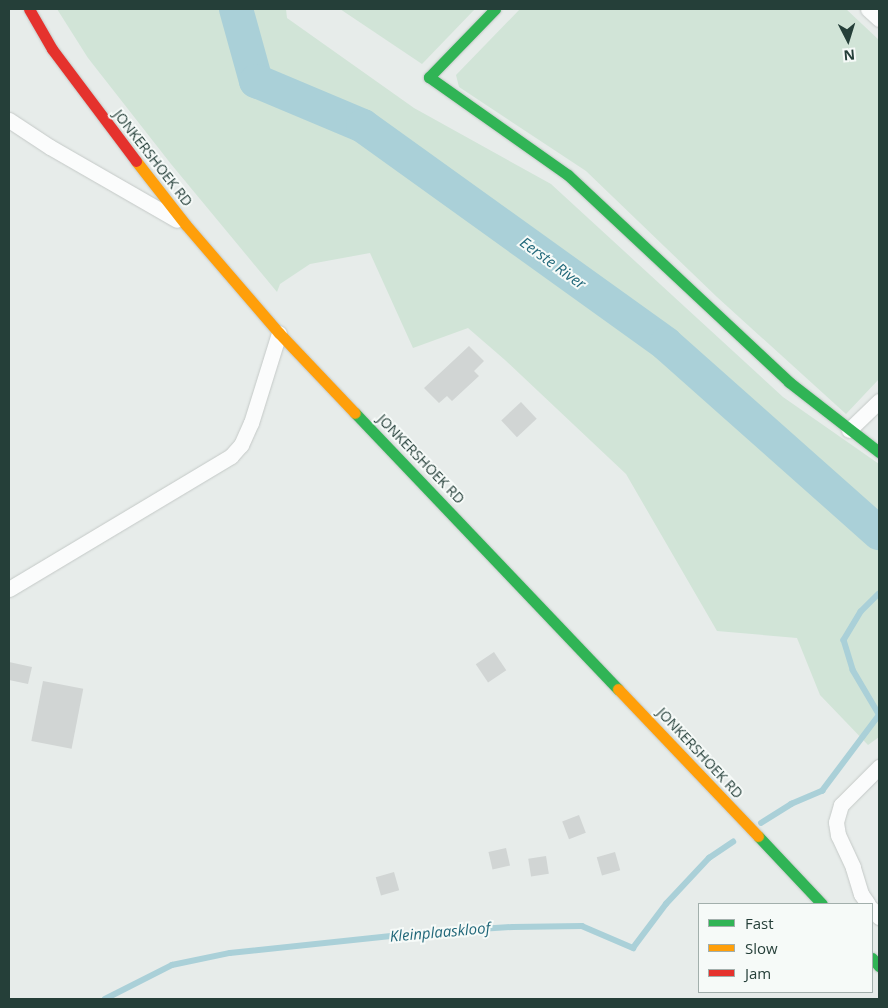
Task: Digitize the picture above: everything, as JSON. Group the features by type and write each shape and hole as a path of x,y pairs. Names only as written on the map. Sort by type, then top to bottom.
{"street":[{"name":"JONKERSHOEK RD","path":"29,9 52,49 186,225 279,333 821,903"},
{"path":"495,9 429,77 568,175 594,197 789,382 879,452"},
{"path":"868,9 879,19"},
{"path":"9,120 50,147 186,225"},
{"path":"9,589 231,456 241,445 250,423 279,333"},
{"path":"849,430 879,401"},
{"path":"867,903 861,894 854,867 838,835 836,822 841,805 879,767"}],"green space":[{"path":"57,9 286,9 287,18 414,108 551,184 783,397 879,464 879,737 868,745 820,695 797,638 717,631 626,474 505,360 468,328 413,348 370,253 310,264 280,284 277,292 171,164 88,58"},
{"path":"340,9 475,9 422,64"},
{"path":"520,9 846,9 879,40 879,379 846,414 717,297 586,171 459,87 456,75"}],"building":[{"path":"469,346 484,361 474,371 479,376 452,401 447,396 439,403 424,388"},
{"path":"521,402 537,419 517,437 501,420"},
{"path":"494,652 506,670 488,683 476,664"},
{"path":"9,662 32,667 28,684 9,680"},
{"path":"43,681 83,689 72,749 31,741"},
{"path":"579,815 586,833 569,839 562,821"},
{"path":"506,848 510,866 493,870 488,852"},
{"path":"615,852 620,870 602,876 597,857"},
{"path":"546,856 549,874 531,877 528,859"},
{"path":"394,872 399,890 381,896 376,877"}],"waterway":[{"name":"Eerste River","path":"236,9 256,81 363,126 666,344 879,533"},
{"name":"Kleinplaaskloof","path":"879,594 861,612 844,640 853,670 879,714"},
{"name":"Kleinplaaskloof","path":"761,823 791,804 822,791 879,715"},
{"name":"Kleinplaaskloof","path":"105,999 172,965 230,953 419,933 513,927 582,926 633,948 666,904 709,858 733,842"}],"traffic: fast":[{"path":"495,9 429,77 568,175 789,382 879,452"},
{"path":"355,413 618,689"},
{"path":"758,836 821,903"},
{"path":"873,959 879,966"}],"traffic: slow":[{"path":"136,161 186,225 279,333 355,413"},
{"path":"618,689 758,836"}],"traffic: jam":[{"path":"29,9 52,49 136,161"}]}
